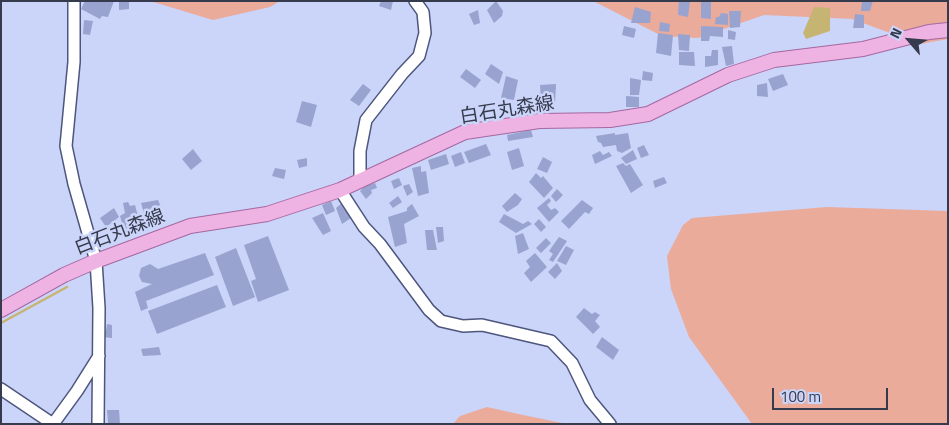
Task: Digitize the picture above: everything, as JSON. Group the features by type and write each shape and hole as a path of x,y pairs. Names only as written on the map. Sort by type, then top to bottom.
{"main road":[{"name":"白石丸森線","path":"1,310 64,274 96,261 190,226 267,214 340,190 465,132 539,121 610,120 648,114 728,75 774,60 863,49 929,32 948,30"}],"street":[{"path":"74,1 74,62 66,146 74,184 96,261 99,308 98,424"},
{"path":"360,180 360,151 366,120 402,74 419,56 425,33 423,12 415,1"},
{"path":"340,190 364,228 380,244 429,310 441,321 463,326 482,324 551,341 572,363 590,400 610,424"},
{"path":"1,389 53,424 78,391 99,356"}],"shaded area":[{"path":"150,1 280,1 270,7 213,20"},
{"path":"593,1 948,1 948,39 920,44 852,19 764,15 698,38 662,36"},
{"path":"814,7 830,8 830,31 806,39 803,33"},
{"path":"827,207 948,211 948,424 752,424 689,337 671,289 667,256 683,225 692,218"},
{"path":"487,407 567,424 453,424 460,416"}],"building":[{"path":"85,1 114,1 108,17 102,16 100,19 81,9"},
{"path":"119,1 129,1 129,9 119,10"},
{"path":"381,1 393,1 391,10 379,6"},
{"path":"496,1 503,11 502,16 494,23 487,10"},
{"path":"679,1 690,1 688,17 678,15"},
{"path":"862,1 873,1 870,11 861,11"},
{"path":"701,2 711,2 711,19 701,18"},
{"path":"635,7 651,12 650,23 631,23"},
{"path":"478,10 480,23 474,25 469,14"},
{"path":"729,11 741,11 740,27 730,28"},
{"path":"721,13 728,14 728,25 715,24 716,17 719,17"},
{"path":"855,14 864,15 864,28 853,28"},
{"path":"84,20 93,21 90,35 83,34"},
{"path":"660,22 670,24 669,32 659,31"},
{"path":"624,26 636,29 634,38 622,35"},
{"path":"701,26 723,27 723,37 710,36 709,41 701,41"},
{"path":"728,30 736,32 735,40 728,39"},
{"path":"658,33 673,35 671,56 656,53"},
{"path":"678,34 690,35 689,51 679,50"},
{"path":"732,46 734,64 726,66 722,47"},
{"path":"712,50 718,50 718,65 705,67 705,56 711,56"},
{"path":"679,52 694,52 695,66 679,65"},
{"path":"491,64 503,72 499,84 485,74"},
{"path":"466,69 481,80 475,88 460,77"},
{"path":"643,71 653,73 652,81 642,80"},
{"path":"783,74 788,85 773,91 768,79"},
{"path":"506,76 518,80 514,100 501,98"},
{"path":"630,78 641,80 639,95 630,95"},
{"path":"767,83 768,97 757,96 757,85"},
{"path":"363,84 371,90 359,106 350,100"},
{"path":"556,84 555,104 541,103 540,85"},
{"path":"626,96 639,97 639,107 626,107"},
{"path":"302,101 317,105 311,127 296,122"},
{"path":"531,130 533,137 508,141 507,135"},
{"path":"615,133 615,135 628,133 631,148 622,153 617,151 616,145 603,147 598,142 596,136"},
{"path":"486,144 491,155 469,163 464,152"},
{"path":"644,145 649,155 641,158 637,148"},
{"path":"519,148 524,166 512,170 507,152"},
{"path":"193,149 202,161 191,170 182,159"},
{"path":"633,150 637,159 626,164 621,158"},
{"path":"600,151 603,155 609,152 612,156 595,164 592,155"},
{"path":"461,152 465,163 455,167 451,156"},
{"path":"446,154 449,164 431,170 428,160"},
{"path":"543,157 552,162 547,173 537,169"},
{"path":"307,158 307,166 299,168 297,160"},
{"path":"623,163 626,166 630,164 643,185 631,193 616,166"},
{"path":"421,166 421,172 426,171 429,193 418,196 412,168"},
{"path":"275,168 286,170 284,179 272,176"},
{"path":"536,173 541,178 543,176 553,188 544,198 529,182"},
{"path":"664,177 667,183 655,188 653,181"},
{"path":"399,178 402,185 394,189 391,181"},
{"path":"375,183 377,188 371,190 372,193 366,199 360,191 365,186"},
{"path":"409,184 413,192 407,196 403,186"},
{"path":"557,189 563,195 556,202 551,196"},
{"path":"515,193 522,199 518,205 507,212 502,206"},
{"path":"398,196 402,202 393,208 389,203"},
{"path":"549,198 551,201 547,205 551,210 555,208 559,212 549,222 537,208"},
{"path":"158,200 161,207 154,210 155,218 146,220 141,203"},
{"path":"582,200 593,208 589,214 585,212 569,229 561,221"},
{"path":"331,201 335,211 326,215 322,205"},
{"path":"128,202 130,206 135,205 139,220 129,225 128,230 124,230 120,216 125,213 123,203"},
{"path":"342,203 351,218 342,224 336,208"},
{"path":"412,204 419,216 404,224 407,243 395,247 388,217 407,211 407,208"},
{"path":"114,208 119,217 106,227 100,218"},
{"path":"323,213 331,231 323,235 312,218"},
{"path":"504,214 523,224 528,221 532,224 516,233 499,222"},
{"path":"539,219 546,227 541,232 534,224"},
{"path":"436,227 443,227 444,241 438,243"},
{"path":"425,230 433,230 437,250 427,250"},
{"path":"523,233 529,249 518,254 515,236"},
{"path":"268,236 289,290 258,302 251,281 256,279 244,245"},
{"path":"559,237 567,241 553,262 549,260 553,254 549,251"},
{"path":"546,238 551,243 541,253 536,248"},
{"path":"566,246 574,250 566,265 557,261"},
{"path":"236,248 255,297 233,306 215,257"},
{"path":"205,253 214,275 146,301 148,308 141,311 135,292 152,284 142,282 139,276 141,268 150,264 158,269"},
{"path":"535,253 547,267 531,282 524,273 530,267 526,261"},
{"path":"557,263 562,271 555,279 548,272"},
{"path":"217,285 226,307 157,334 148,311"},
{"path":"584,308 592,314 595,312 600,315 595,321 600,327 593,334 576,317"},
{"path":"107,324 112,325 112,338 103,337 103,331 106,331"},
{"path":"602,337 619,350 613,360 596,347"},
{"path":"159,347 161,355 143,356 141,349"},
{"path":"107,410 119,410 120,424 108,423"}],"waterway":[{"path":"1,323 67,287"}]}
